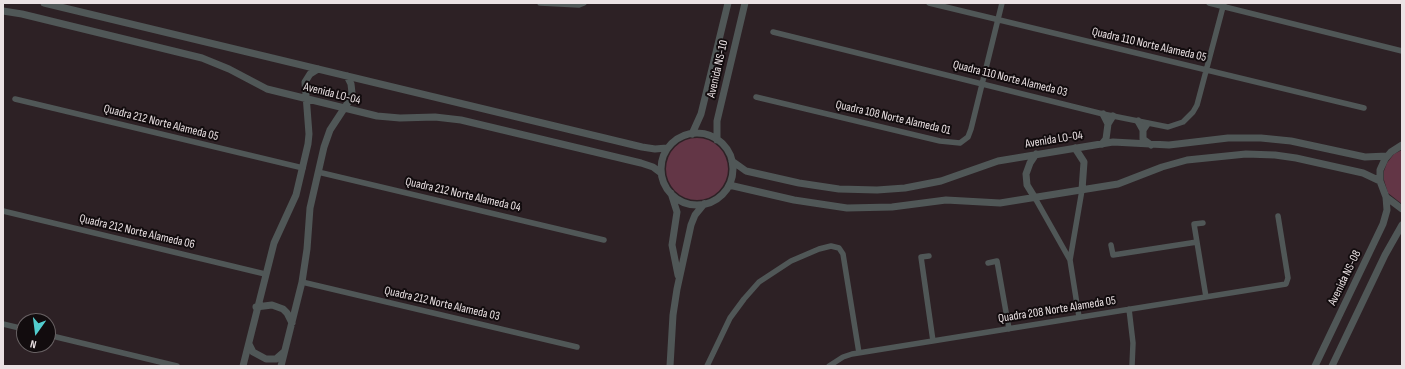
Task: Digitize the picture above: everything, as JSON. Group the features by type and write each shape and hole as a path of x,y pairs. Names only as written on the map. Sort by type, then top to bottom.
{"street":[{"name":"Avenida LO-04","path":"44,3 642,147 655,149 667,148"},
{"path":"540,3 579,5 584,3"},
{"name":"Avenida NS-10","path":"692,134 701,114 728,3"},
{"name":"Avenida NS-10","path":"717,140 717,121 745,3"},
{"name":"Quadra 110 Norte Alameda 05","path":"929,3 1364,108"},
{"name":"Quadra 108 Norte Alameda 01","path":"756,97 955,144 960,143 968,137 983,83 1002,3"},
{"path":"1209,3 1223,5 1402,51"},
{"path":"1138,121 1145,127 1173,126 1179,125 1188,118 1197,105 1223,5"},
{"name":"Avenida LO-04","path":"3,11 22,14 194,56 224,66 262,88 306,99 382,117 435,117 461,120 641,163 653,167 661,173"},
{"name":"Quadra 110 Norte Alameda 03","path":"773,32 1103,114 1138,121"},
{"path":"243,366 256,307 274,243 296,195 309,138 305,82 310,74 318,69"},
{"path":"281,366 307,258 310,208 325,142 352,93 351,84 347,76"},
{"name":"Quadra 212 Norte Alameda 05","path":"15,99 302,168"},
{"path":"1103,114 1108,124"},
{"path":"1102,144 1106,139 1108,124 1113,116"},
{"path":"1145,127 1143,139 1151,145"},
{"path":"670,366 673,315 691,224 695,215 704,204 717,198 729,185 733,172 732,161 726,149 717,140 707,135 692,134 679,138 667,148 661,164 661,173 671,194 677,212 672,245 678,273 677,289"},
{"name":"Avenida LO-04","path":"732,161 746,171 799,183 838,189 877,190 905,188 936,182 991,162 1102,144 1127,142 1151,145 1174,145 1228,138 1261,138 1291,141 1366,157 1387,156"},
{"path":"729,185 799,201 847,208 892,207 946,200 1000,203 1118,184 1179,161 1231,154 1266,154 1288,157 1363,172 1380,181 1380,170 1387,156 1402,146"},
{"path":"1075,148 1084,162 1085,168 1070,260 1079,317"},
{"path":"1036,154 1030,163 1026,174 1027,185 1070,260"},
{"name":"Quadra 212 Norte Alameda 04","path":"318,172 604,240"},
{"name":"Avenida NS-08","path":"1315,366 1383,224 1387,210 1386,197 1380,181"},
{"path":"671,194 687,203 704,204"},
{"path":"1386,197 1402,208"},
{"name":"Quadra 212 Norte Alameda 06","path":"3,211 265,274"},
{"name":"Quadra 208 Norte Alameda 05","path":"831,364 846,356 859,353 1206,297 1287,282 1278,216"},
{"path":"1203,223 1194,224 1206,297"},
{"path":"1332,366 1385,255 1402,225"},
{"path":"1111,245 1113,255 1196,242"},
{"path":"707,366 730,318 759,282 791,261 831,246 839,248 843,254 859,353"},
{"path":"929,256 921,257 933,341"},
{"path":"988,263 997,262 1009,329"},
{"name":"Quadra 212 Norte Alameda 03","path":"302,282 577,348"},
{"path":"256,307 272,305 283,309 287,312 292,323"},
{"path":"1130,309 1133,345 1132,366"},
{"path":"3,324 16,327"},
{"path":"56,337 178,366"},
{"path":"248,344 253,352 266,359 276,358 284,352"}],"shaded area":[{"path":"691,138 703,138 719,147 726,157 728,169 726,181 719,191 703,200 691,200 680,195 671,186 666,175 666,163 671,152 680,143"},
{"path":"1402,150 1402,204 1388,193 1384,180 1384,171 1387,163 1394,154"}]}
